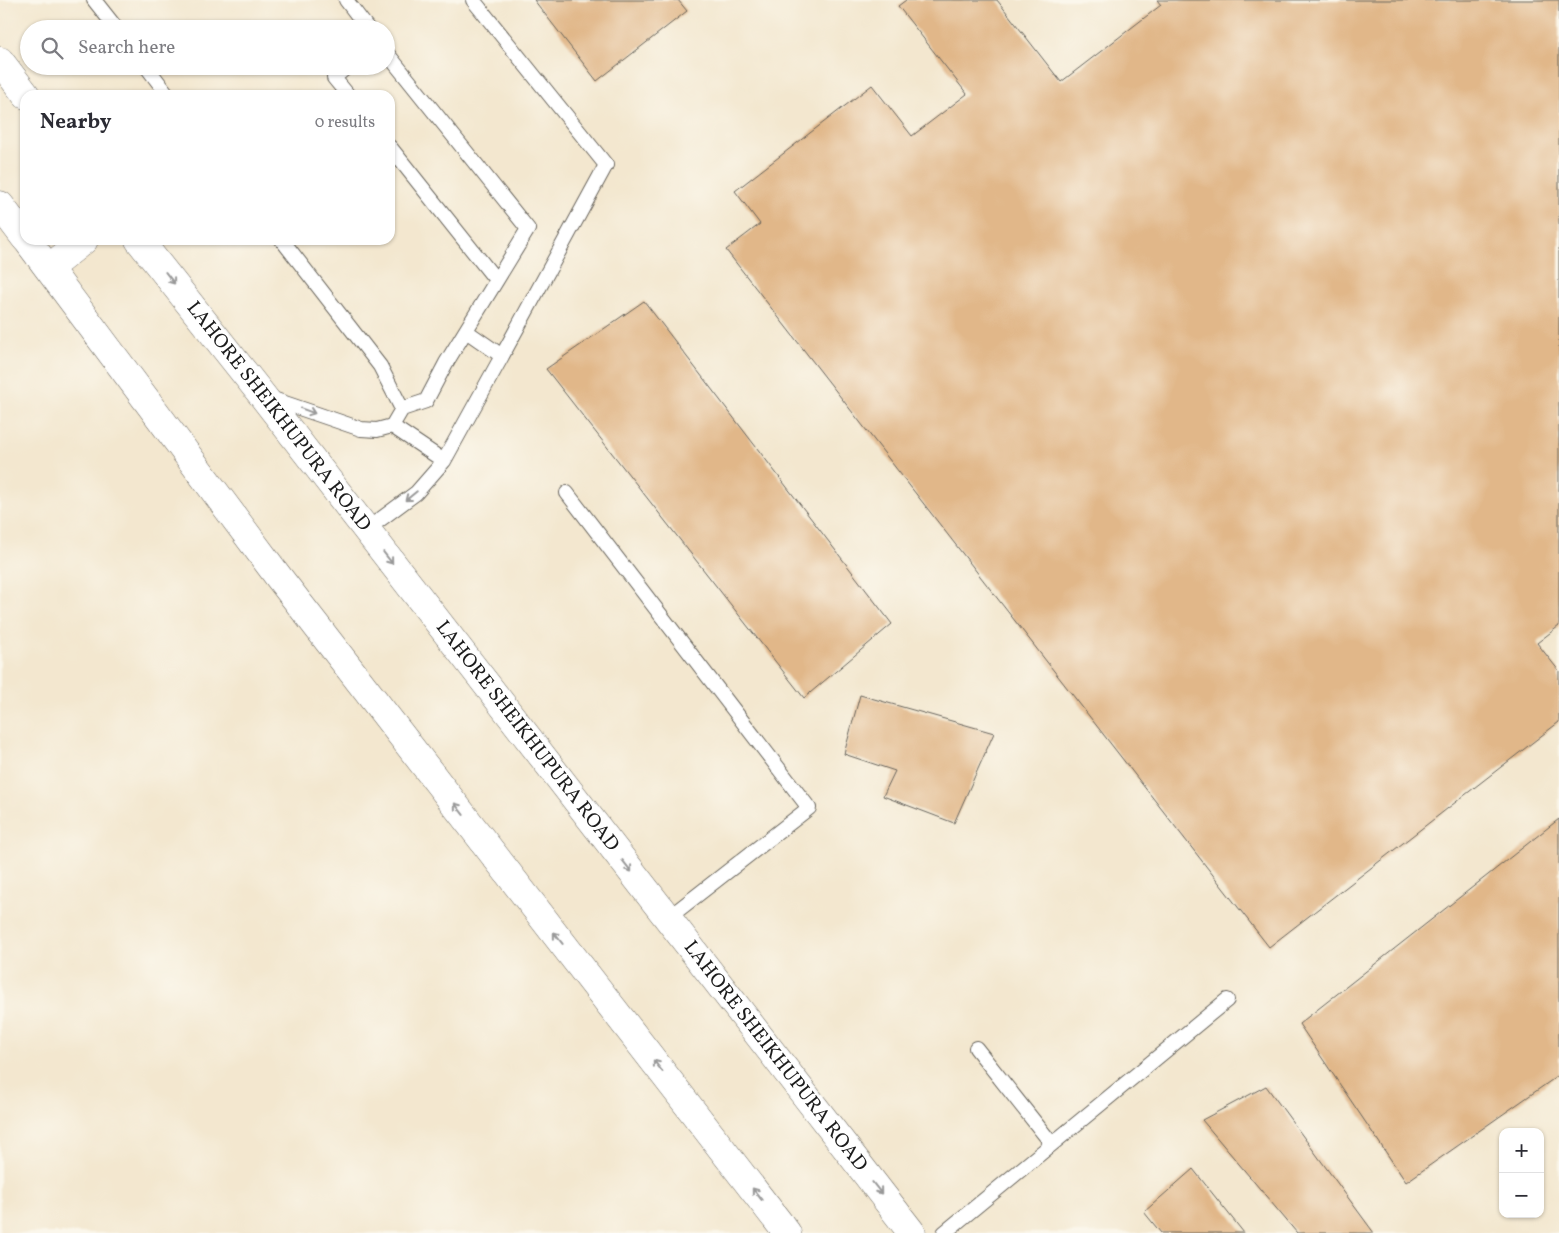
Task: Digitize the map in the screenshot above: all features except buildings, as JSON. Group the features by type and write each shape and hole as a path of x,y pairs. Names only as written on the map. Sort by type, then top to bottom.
{"highway":[{"path":"0,61 22,90"},
{"path":"0,206 20,231"},
{"path":"31,245 277,575 787,1233"},
{"path":"49,268 78,245"},
{"name":"LAHORE SHEIKHUPURA ROAD","path":"143,245 262,395 912,1233"}],"lane":[{"path":"94,0 109,20"},
{"path":"346,0 361,20"},
{"path":"366,530 416,493 444,461 606,165 473,0"},
{"path":"262,395 360,429 377,430 392,426 402,409 426,400 446,363 528,229 395,63"},
{"path":"153,75 164,90"},
{"path":"338,75 334,78 344,90"},
{"path":"395,154 496,280"},
{"path":"286,245 380,366 402,409"},
{"path":"466,331 502,356"},
{"path":"392,426 444,461"},
{"path":"567,493 809,808 668,918"},
{"path":"944,1233 1227,1000"},
{"path":"976,1048 1052,1144"}]}
